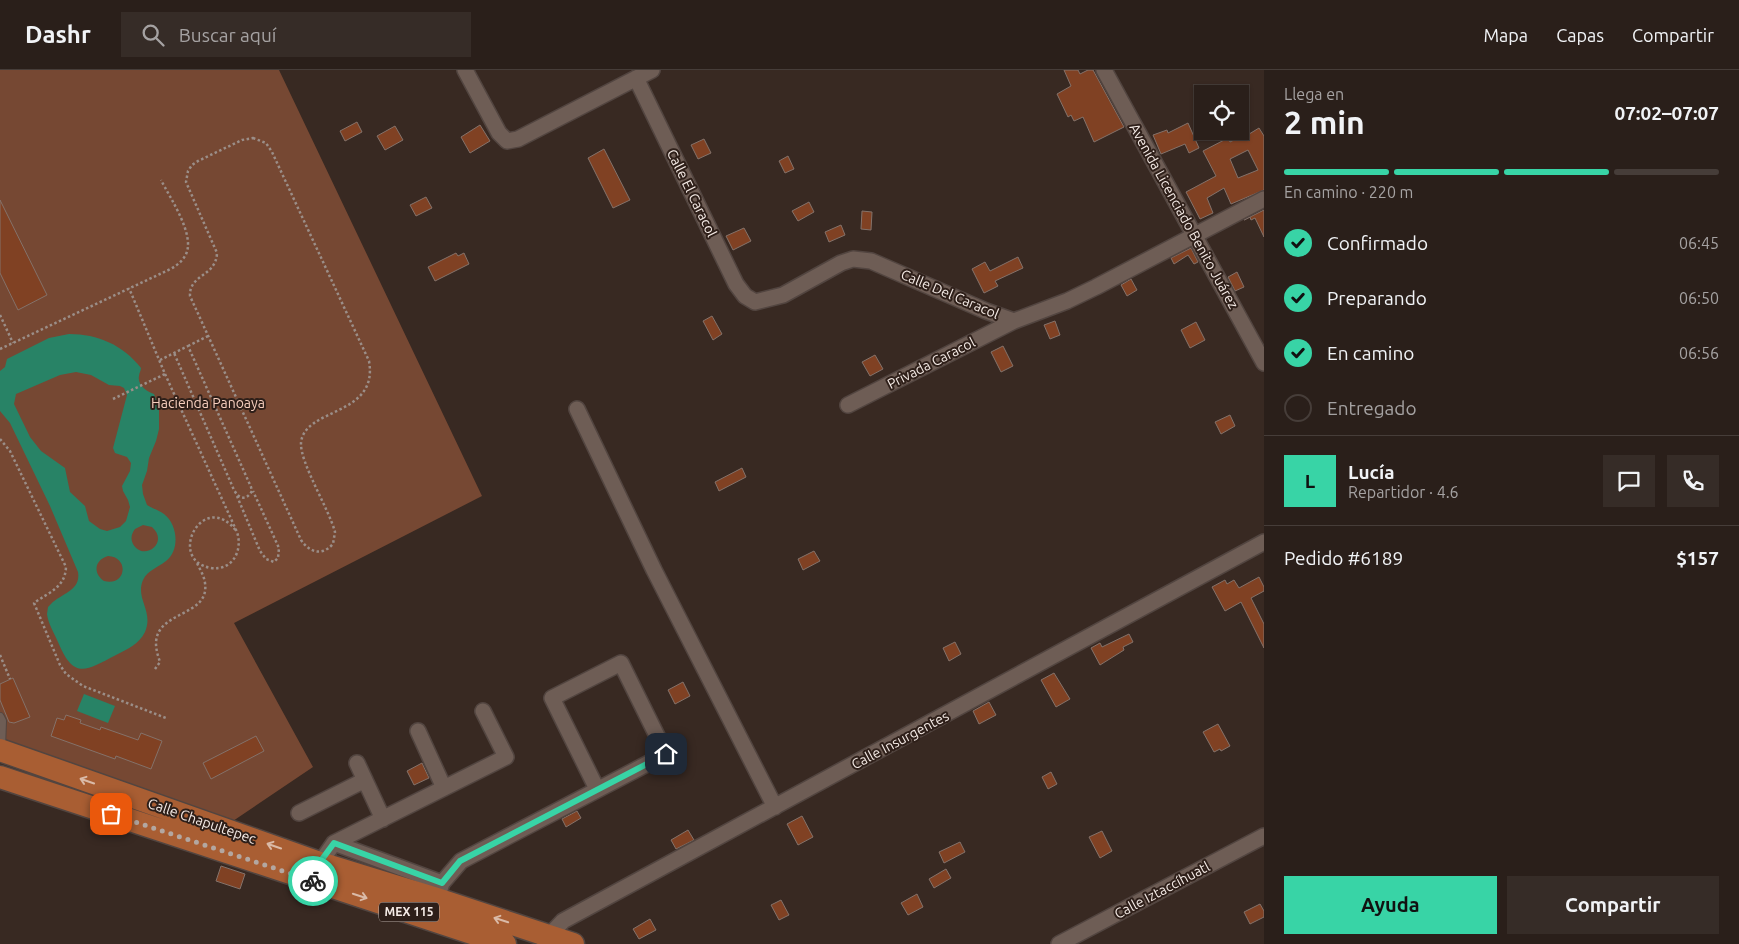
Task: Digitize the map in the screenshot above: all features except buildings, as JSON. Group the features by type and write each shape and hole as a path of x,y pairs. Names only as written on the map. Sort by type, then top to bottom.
{"main road":[{"name":"Calle Chapultepec","path":"0,750 316,872"},
{"name":"Calle Chapultepec","path":"0,778 316,872"},
{"name":"MEX 115","path":"316,872 440,891 544,940 573,944"},
{"name":"MEX 115","path":"316,872 505,944"}],"street":[{"path":"465,70 499,133 507,141 518,139 652,70"},
{"name":"Avenida Licenciado Benito Juárez","path":"1104,70 1264,362"},
{"name":"Calle El Caracol","path":"636,78 736,284 745,296 755,302"},
{"name":"Calle Del Caracol","path":"755,302 783,295 841,262 853,259 870,261 986,311 1014,321 1067,301 1264,199"},
{"name":"Privada Caracol","path":"848,404 1014,321"},
{"path":"576,409 654,570 775,807"},
{"name":"Calle Insurgentes","path":"544,940 563,921 1264,542"},
{"path":"334,843 440,891 460,861 666,754 621,663 552,698 597,789"},
{"path":"316,872 334,843 506,758 483,711"},
{"path":"418,731 444,788"},
{"path":"356,763 382,819"},
{"path":"299,813 364,780"},
{"name":"Calle Iztaccíhuatl","path":"1059,944 1264,836"}],"lane":[{"path":"0,717 2,721 0,750"}],"path":[{"path":"257,138 266,143 272,152 369,361 369,380 360,396 351,404 309,427 302,440 304,457 335,532 333,544 325,551 316,552 310,550 301,540 208,336 192,302 190,290 194,281 211,269 216,262 217,253 187,186 186,175 192,165 198,161 242,140 257,138"},
{"path":"0,349 175,266 185,257 188,250 186,230 161,180"},
{"path":"129,288 165,374 240,540 236,557 222,567 207,567 194,558"},
{"path":"0,315 12,343"},
{"path":"160,360 208,336"},
{"path":"174,353 260,551 266,559 274,562 278,558 279,548 188,346"},
{"path":"113,399 165,374"},
{"path":"0,439 10,451 66,567 66,576 55,590 34,603 60,665 66,674 83,686 166,718"},
{"path":"234,490 238,496 245,498 251,493 251,488"},
{"path":"155,668 160,662 156,644 161,628 170,620 194,607 204,597 205,581 191,551 191,535 200,523 216,518 225,520 237,532"},
{"path":"0,655 10,679"}],"green space":[{"name":"Hacienda Panoaya","path":"0,70 279,70 482,496 234,623 313,767 230,823 0,743"}],"shaded area":[{"path":"69,334 100,339 118,347 141,368 139,379 141,385 154,394 159,406 159,429 142,485 143,494 147,505 169,519 176,538 174,551 171,556 150,571 143,580 141,593 146,611 147,625 143,636 125,651 96,665 81,669 69,662 64,654 47,614 48,607 55,600 74,588 77,583 78,572 50,506 10,423 0,411 0,371 5,367 7,359 49,338","holes":["76,372 91,375 109,385 120,386 124,388 127,395 113,448 115,453 127,457 131,463 130,471 122,486 130,507 126,521 120,527 107,531 100,529 89,521 85,506 70,492 65,468 41,451 30,437 14,404 16,394 60,375","143,525 152,527 157,533 157,544 148,551 137,549 132,540 132,534 135,529","108,556 120,561 122,571 121,576 117,580 111,582 104,581 98,575 97,567 103,558"]},
{"path":"84,694 115,706 108,723 77,711"}],"way so far":[{"path":"111,814 313,881"}],"route":[{"path":"313,881 320,862 334,843 442,883 460,861 666,754"}]}
